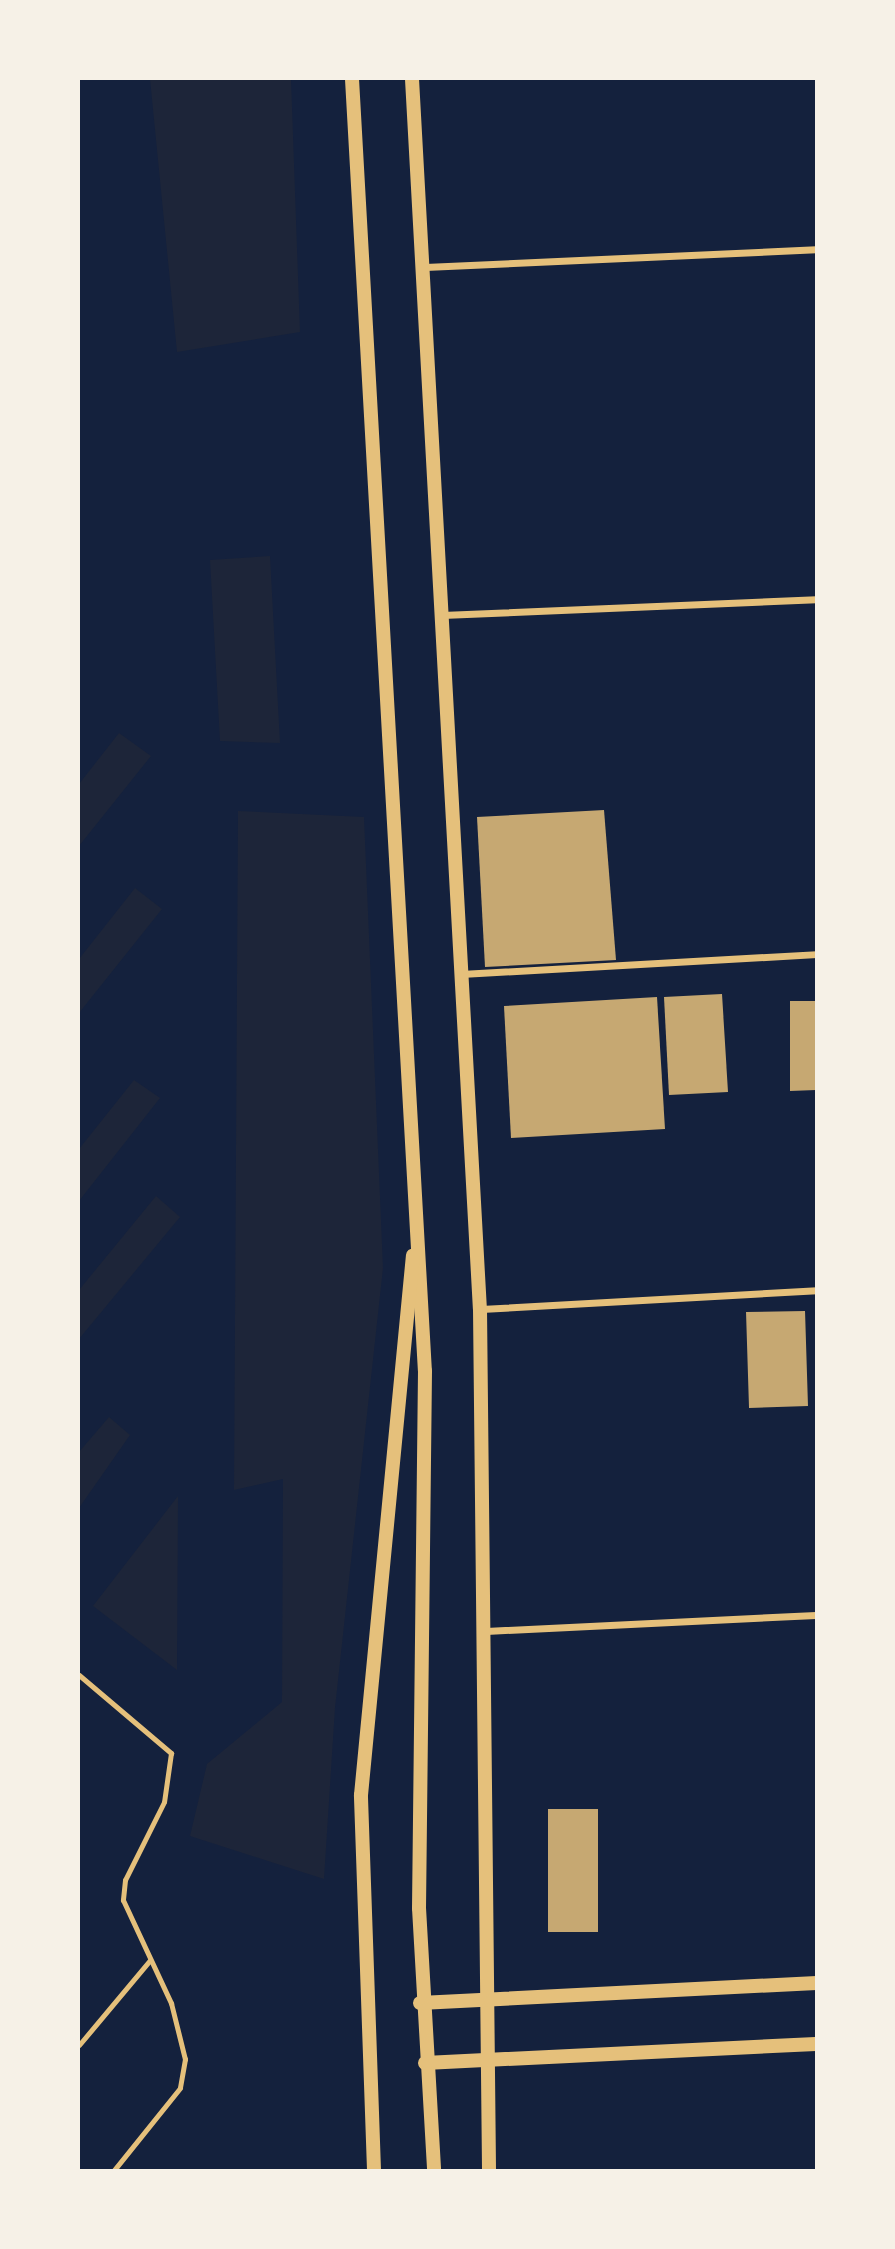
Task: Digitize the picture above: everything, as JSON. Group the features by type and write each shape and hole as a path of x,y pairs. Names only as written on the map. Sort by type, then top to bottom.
{"main road":[{"path":"352,79 418,1208 425,1371 420,2003 434,2170"},
{"path":"412,79 425,267 460,974 480,1309 486,1630 489,2170"},
{"path":"373,2170 361,1795 418,1208"},
{"path":"420,2003 816,1983"},
{"path":"425,2063 816,2044"}],"street":[{"path":"425,267 816,249"},
{"path":"442,615 816,599"},
{"path":"460,974 816,954"},
{"path":"480,1309 816,1290"},
{"path":"486,1630 816,1615"}],"lane":[{"path":"79,1675 171,1753 164,1802 125,1881 124,1900 183,2038 180,2088 114,2170"},
{"path":"79,2045 150,1960"}],"shaded area":[{"path":"150,79 291,79 300,332 177,352"},
{"path":"270,556 280,743 220,741 210,560"},
{"path":"119,733 151,756 79,846 79,784"},
{"path":"238,811 364,817 383,1268 335,1708 324,1879 190,1836 207,1764 282,1702 283,1479 234,1490"},
{"path":"135,888 162,909 79,1013 79,959"},
{"path":"134,1080 160,1098 79,1201 79,1149"},
{"path":"156,1196 180,1217 79,1339 79,1290"},
{"path":"109,1417 130,1435 79,1508 79,1452"},
{"path":"178,1496 177,1670 93,1606"}],"building":[{"path":"604,810 616,960 485,967 477,817"},
{"path":"722,994 728,1092 669,1095 664,997"},
{"path":"657,997 665,1129 511,1138 504,1006"},
{"path":"790,1001 816,1001 816,1090 790,1091"},
{"path":"805,1311 808,1406 749,1408 746,1312"},
{"path":"548,1809 598,1809 598,1932 548,1932"}]}
